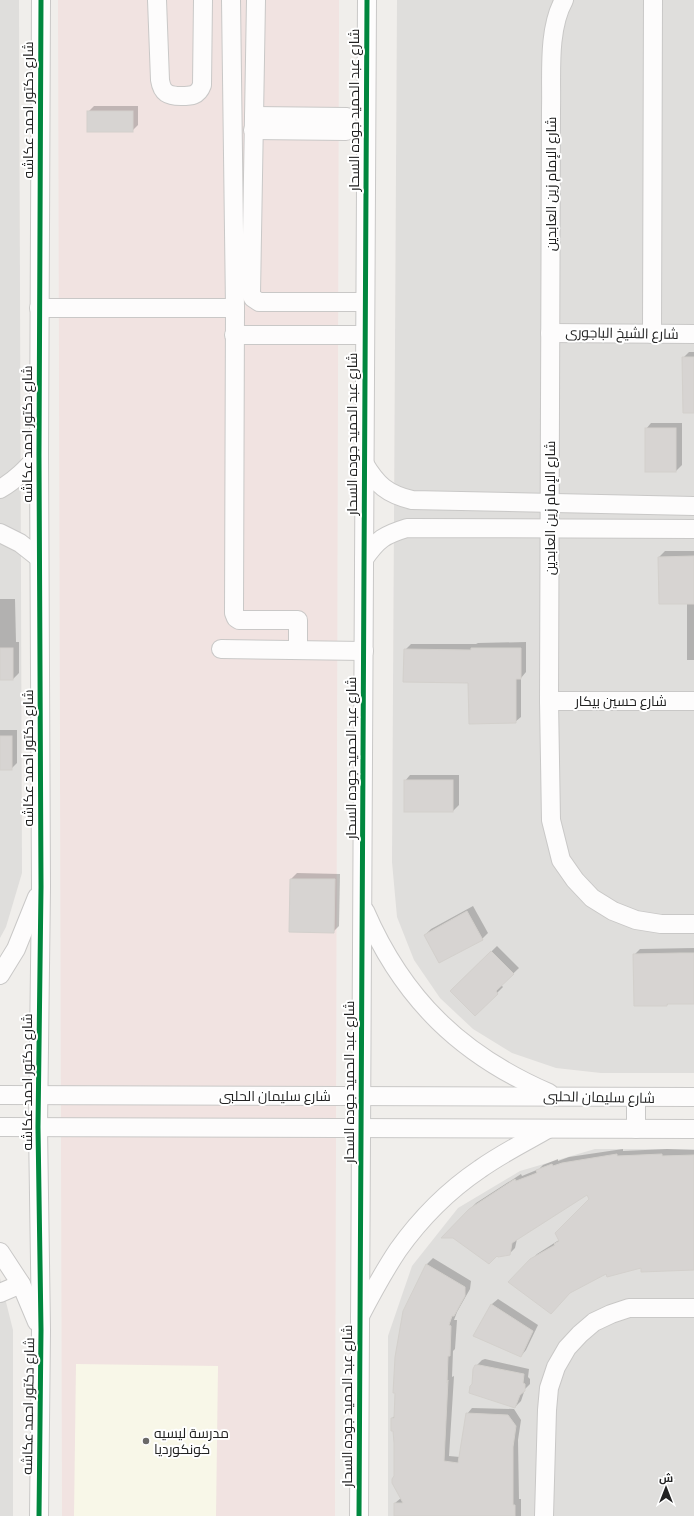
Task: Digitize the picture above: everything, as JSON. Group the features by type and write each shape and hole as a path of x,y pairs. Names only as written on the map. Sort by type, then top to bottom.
{"street":[{"name":"شارع دكتور احمد عكاشه","path":"39,1516 41,1330 38,1127 41,887 39,308 41,0"},
{"path":"157,0 160,80 163,90 171,96 192,96 198,93 202,85 203,0"},
{"path":"231,0 235,308 234,616 239,620 298,620 298,650"},
{"path":"256,0 250,289 253,298 259,302 364,302"},
{"name":"شارع عبد الحميد جوده السحار","path":"359,1516 366,0"},
{"name":"شارع الإمام زين العابدين","path":"564,0 560,6 553,30 549,701 551,820 561,860 571,875 592,898 613,911 636,920 661,924 694,924"},
{"path":"652,334 653,0"},
{"path":"254,123 346,124"},
{"path":"39,308 235,308"},
{"name":"شارع الشيخ الباجورى","path":"550,333 694,334"},
{"path":"234,335 364,335"},
{"path":"0,489 25,471 39,455"},
{"path":"364,463 372,477 383,488 397,496 412,500 694,506"},
{"path":"364,559 374,544 389,533 407,528 694,529"},
{"path":"0,533 20,543 39,558"},
{"path":"221,649 364,651"},
{"name":"شارع حسين بيكار","path":"549,701 694,702"},
{"path":"0,975 16,949 41,887"},
{"path":"362,903 375,933 392,964 413,993 437,1020 463,1043 492,1064 522,1082 555,1096"},
{"name":"شارع سليمان الحلبى","path":"0,1095 694,1097"},
{"path":"636,1097 636,1129"},
{"path":"0,1127 694,1129"},
{"path":"359,1318 378,1282 399,1250 422,1220 450,1192 480,1169 549,1128"},
{"path":"0,1252 21,1284 41,1330"},
{"path":"0,1293 21,1284"},
{"path":"544,1516 549,1388 556,1367 567,1348 594,1322 629,1308 694,1308"}],"shaded area":[{"path":"0,0 19,0 22,873 6,927 0,938"},
{"path":"58,0 339,0 335,1516 62,1516"},
{"path":"397,0 694,0 694,1073 601,1073 556,1068 512,1053 473,1029 440,998 414,960 397,917 392,862"},
{"path":"595,1149 694,1149 694,1516 388,1516 388,1336 412,1266 458,1208 520,1171"},
{"path":"0,1278 13,1330 13,1516 0,1516"},
{"name":"مدرسة ليسيه كونكورديا","path":"76,1364 218,1366 216,1516 74,1516"}],"building":[{"path":"87,111 133,111 133,132 87,132"},
{"path":"682,357 694,357 694,413 683,413"},
{"path":"645,428 676,428 676,472 645,472"},
{"path":"694,556 694,604 659,604 658,557"},
{"path":"0,648 13,648 13,680 0,680"},
{"path":"471,648 521,648 521,679 516,679 516,723 469,724 468,683 403,682 404,649 471,650"},
{"path":"0,736 12,736 12,770 0,770"},
{"path":"404,780 453,780 453,812 404,812"},
{"path":"290,879 335,879 334,933 289,932"},
{"path":"467,911 483,940 439,963 424,935"},
{"path":"491,951 514,974 496,991 498,994 475,1016 450,991"},
{"path":"694,953 694,1004 634,1006 633,954"},
{"path":"617,1154 617,1156 662,1154 662,1156 694,1155 694,1270 641,1272 641,1268 607,1277 606,1274 570,1293 551,1314 508,1282 530,1259 555,1245 554,1244 559,1241 555,1233 589,1199 587,1195 512,1243 510,1255 497,1256 489,1264 453,1238 441,1238 469,1209 515,1179 516,1181 537,1173 536,1170 552,1164 553,1166 562,1163"},
{"path":"426,1264 465,1287 465,1296 454,1316 452,1316 449,1325 451,1326 450,1356 448,1356 444,1461 458,1463 466,1413 508,1415 516,1426 513,1447 513,1505 515,1505 515,1516 394,1516 394,1503 403,1503 392,1483 394,1476 394,1443 393,1431 391,1431 391,1418 394,1418 395,1393 393,1393 395,1357 403,1311"},
{"path":"491,1304 533,1331 521,1357 473,1336"},
{"path":"475,1365 524,1374 523,1383 525,1384 525,1391 520,1395 515,1408 469,1393"}],"cycle path":[{"path":"39,1516 41,1330 38,1127 41,887 39,455 41,0"},
{"path":"359,1516 367,0"}],"place":[{"name":"مدرسة ليسيه كونكورديا","path":"146,1441"}]}
